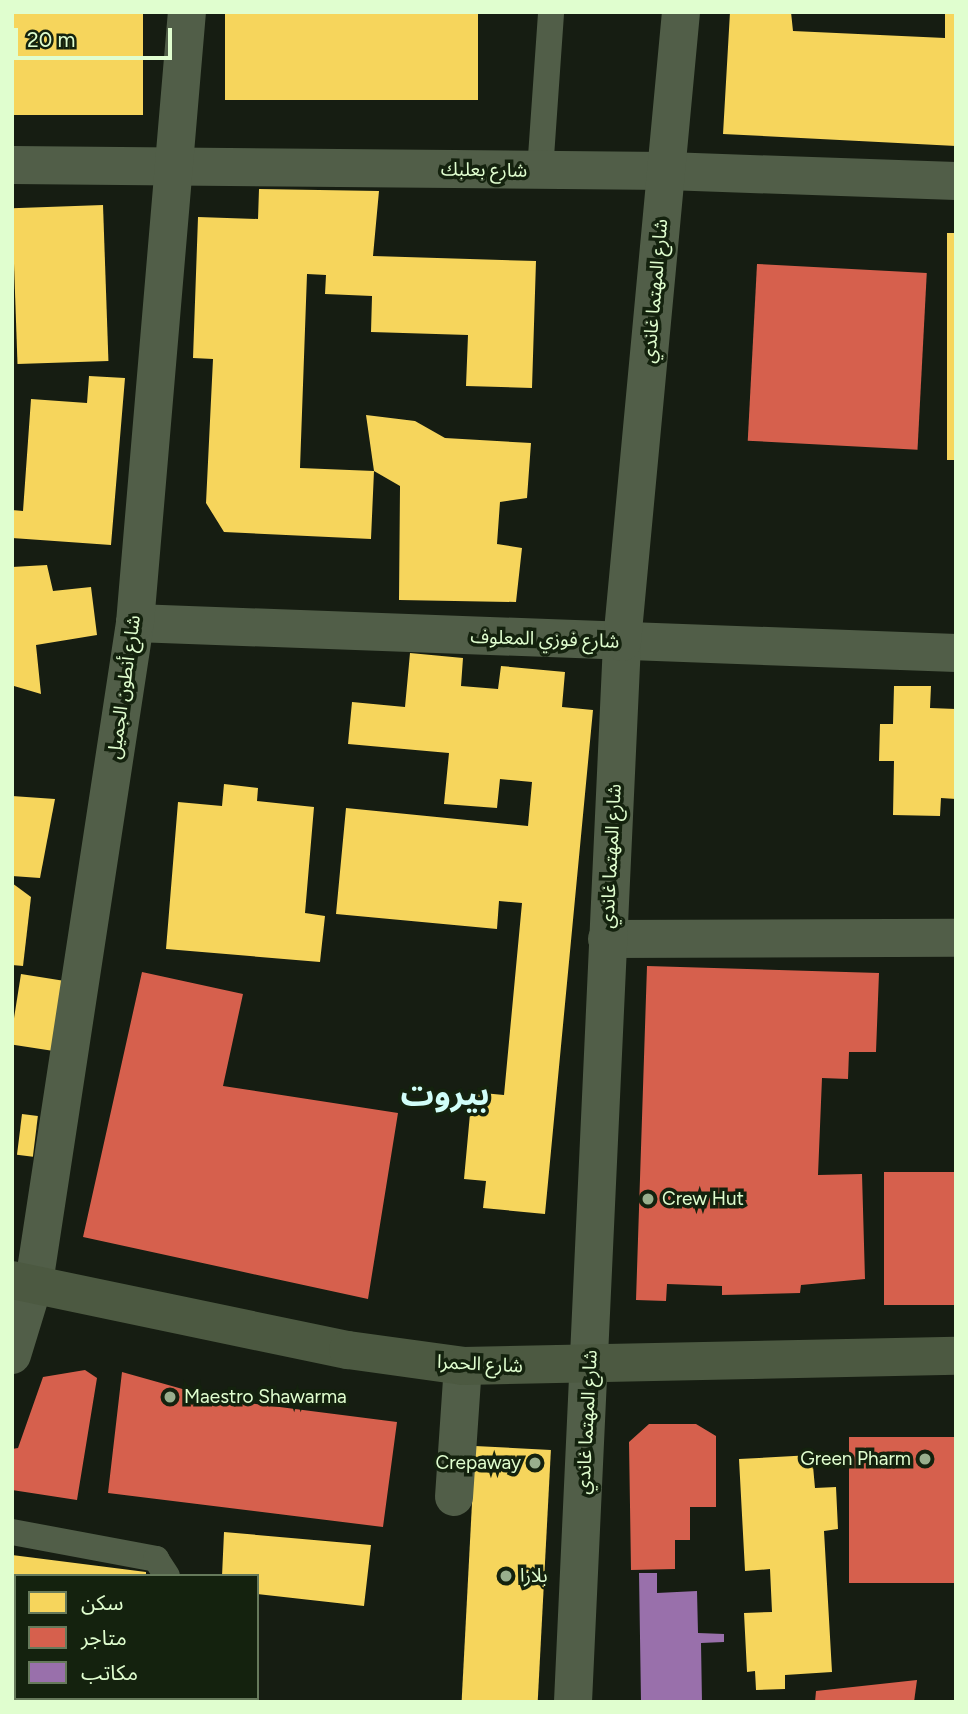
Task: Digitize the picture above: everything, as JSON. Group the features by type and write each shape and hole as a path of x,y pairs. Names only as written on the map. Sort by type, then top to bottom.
{"main road":[{"name":"شارع الحمرا","path":"23,1281 348,1350 463,1366 590,1366 956,1356"}],"street":[{"name":"شارع أنطون الجميل","path":"12,1355 135,623 176,167 187,12"},
{"name":"شارع المهتما غاندي","path":"572,1702 590,1366 622,642 681,12"},
{"name":"شارع بعلبك","path":"12,165 667,171 956,181"},
{"name":"شارع فوزي المعلوف","path":"135,623 956,653"},
{"path":"607,939 956,938"},
{"path":"454,1497 463,1366"}],"lane":[{"path":"540,171 551,12"},
{"path":"12,1532 156,1559 166,1574"}],"building: سكن":[{"path":"12,12 143,12 143,115 12,115"},
{"path":"225,12 478,12 478,100 225,100"},
{"path":"730,12 791,12 793,31 945,38 945,12 956,12 956,146 723,134"},
{"path":"259,189 379,191 373,256 536,261 532,388 466,386 468,335 371,332 372,296 325,294 326,275 307,274 300,468 374,471 371,539 224,532 206,503 213,359 193,358 198,217 258,219"},
{"path":"103,205 108,361 17,364 12,208"},
{"path":"947,233 956,233 956,460 947,460"},
{"path":"89,376 125,378 111,545 12,538 12,510 23,511 31,399 87,403"},
{"path":"366,415 415,421 445,438 531,443 527,498 500,502 497,544 522,548 516,602 399,600 400,486 374,471"},
{"path":"47,565 53,591 91,587 97,635 36,645 41,694 14,686 12,567"},
{"path":"410,653 463,658 461,686 498,689 501,666 565,672 562,707 593,710 545,1214 483,1208 486,1181 464,1179 472,1092 504,1095 522,903 499,901 497,929 336,914 346,808 528,826 532,782 500,779 497,808 444,804 449,753 348,744 352,702 405,707"},
{"path":"894,686 931,686 930,708 956,709 956,799 941,798 940,816 893,815 894,761 879,761 880,724 893,724"},
{"path":"224,784 258,788 257,801 314,807 305,913 325,916 320,962 166,949 178,802 222,806"},
{"path":"12,796 55,799 40,878 12,876"},
{"path":"12,883 31,897 23,966 12,965"},
{"path":"21,974 66,981 55,1051 12,1044"},
{"path":"22,1114 38,1116 33,1157 17,1155"},
{"name":"بلازا","path":"475,1446 551,1450 538,1702 462,1702"},
{"path":"812,1455 815,1488 836,1487 838,1529 824,1531 832,1672 785,1675 785,1689 756,1690 755,1671 747,1672 744,1613 772,1612 770,1569 745,1571 739,1459"},
{"path":"224,1532 371,1545 364,1606 259,1594 259,1574 222,1574"},
{"path":"12,1555 146,1572 14,1574 12,1640"},
{"path":"162,1700 227,1700 227,1702"}],"building: متاجر":[{"path":"757,264 927,273 918,450 748,441"},
{"path":"647,966 879,973 876,1052 849,1052 848,1079 822,1078 818,1175 862,1174 865,1279 801,1285 800,1293 722,1295 722,1286 667,1284 666,1301 636,1300"},
{"path":"142,972 243,994 223,1086 398,1113 368,1299 83,1237"},
{"path":"884,1172 956,1172 956,1305 884,1305"},
{"path":"85,1370 97,1378 77,1500 12,1490 12,1449 18,1448 43,1377"},
{"path":"122,1372 218,1399 397,1422 383,1527 108,1493"},
{"path":"649,1424 696,1424 716,1436 716,1507 690,1507 690,1540 675,1540 675,1569 631,1570 629,1442"},
{"path":"849,1437 956,1437 956,1583 849,1583"},
{"path":"917,1680 914,1702 815,1702 816,1691"}],"building: مكاتب":[{"path":"639,1573 657,1573 657,1593 697,1591 698,1633 724,1634 724,1642 701,1643 702,1702 641,1702"}],"place":[{"name":"Crew Hut","path":"648,1199"},
{"name":"Maestro Shawarma","path":"170,1397"},
{"name":"Green Pharm","path":"925,1459"},
{"name":"Crepaway","path":"535,1463"},
{"name":"بلازا","path":"506,1576"}],"district":[{"name":"بيروت","path":"445,1094"}]}
